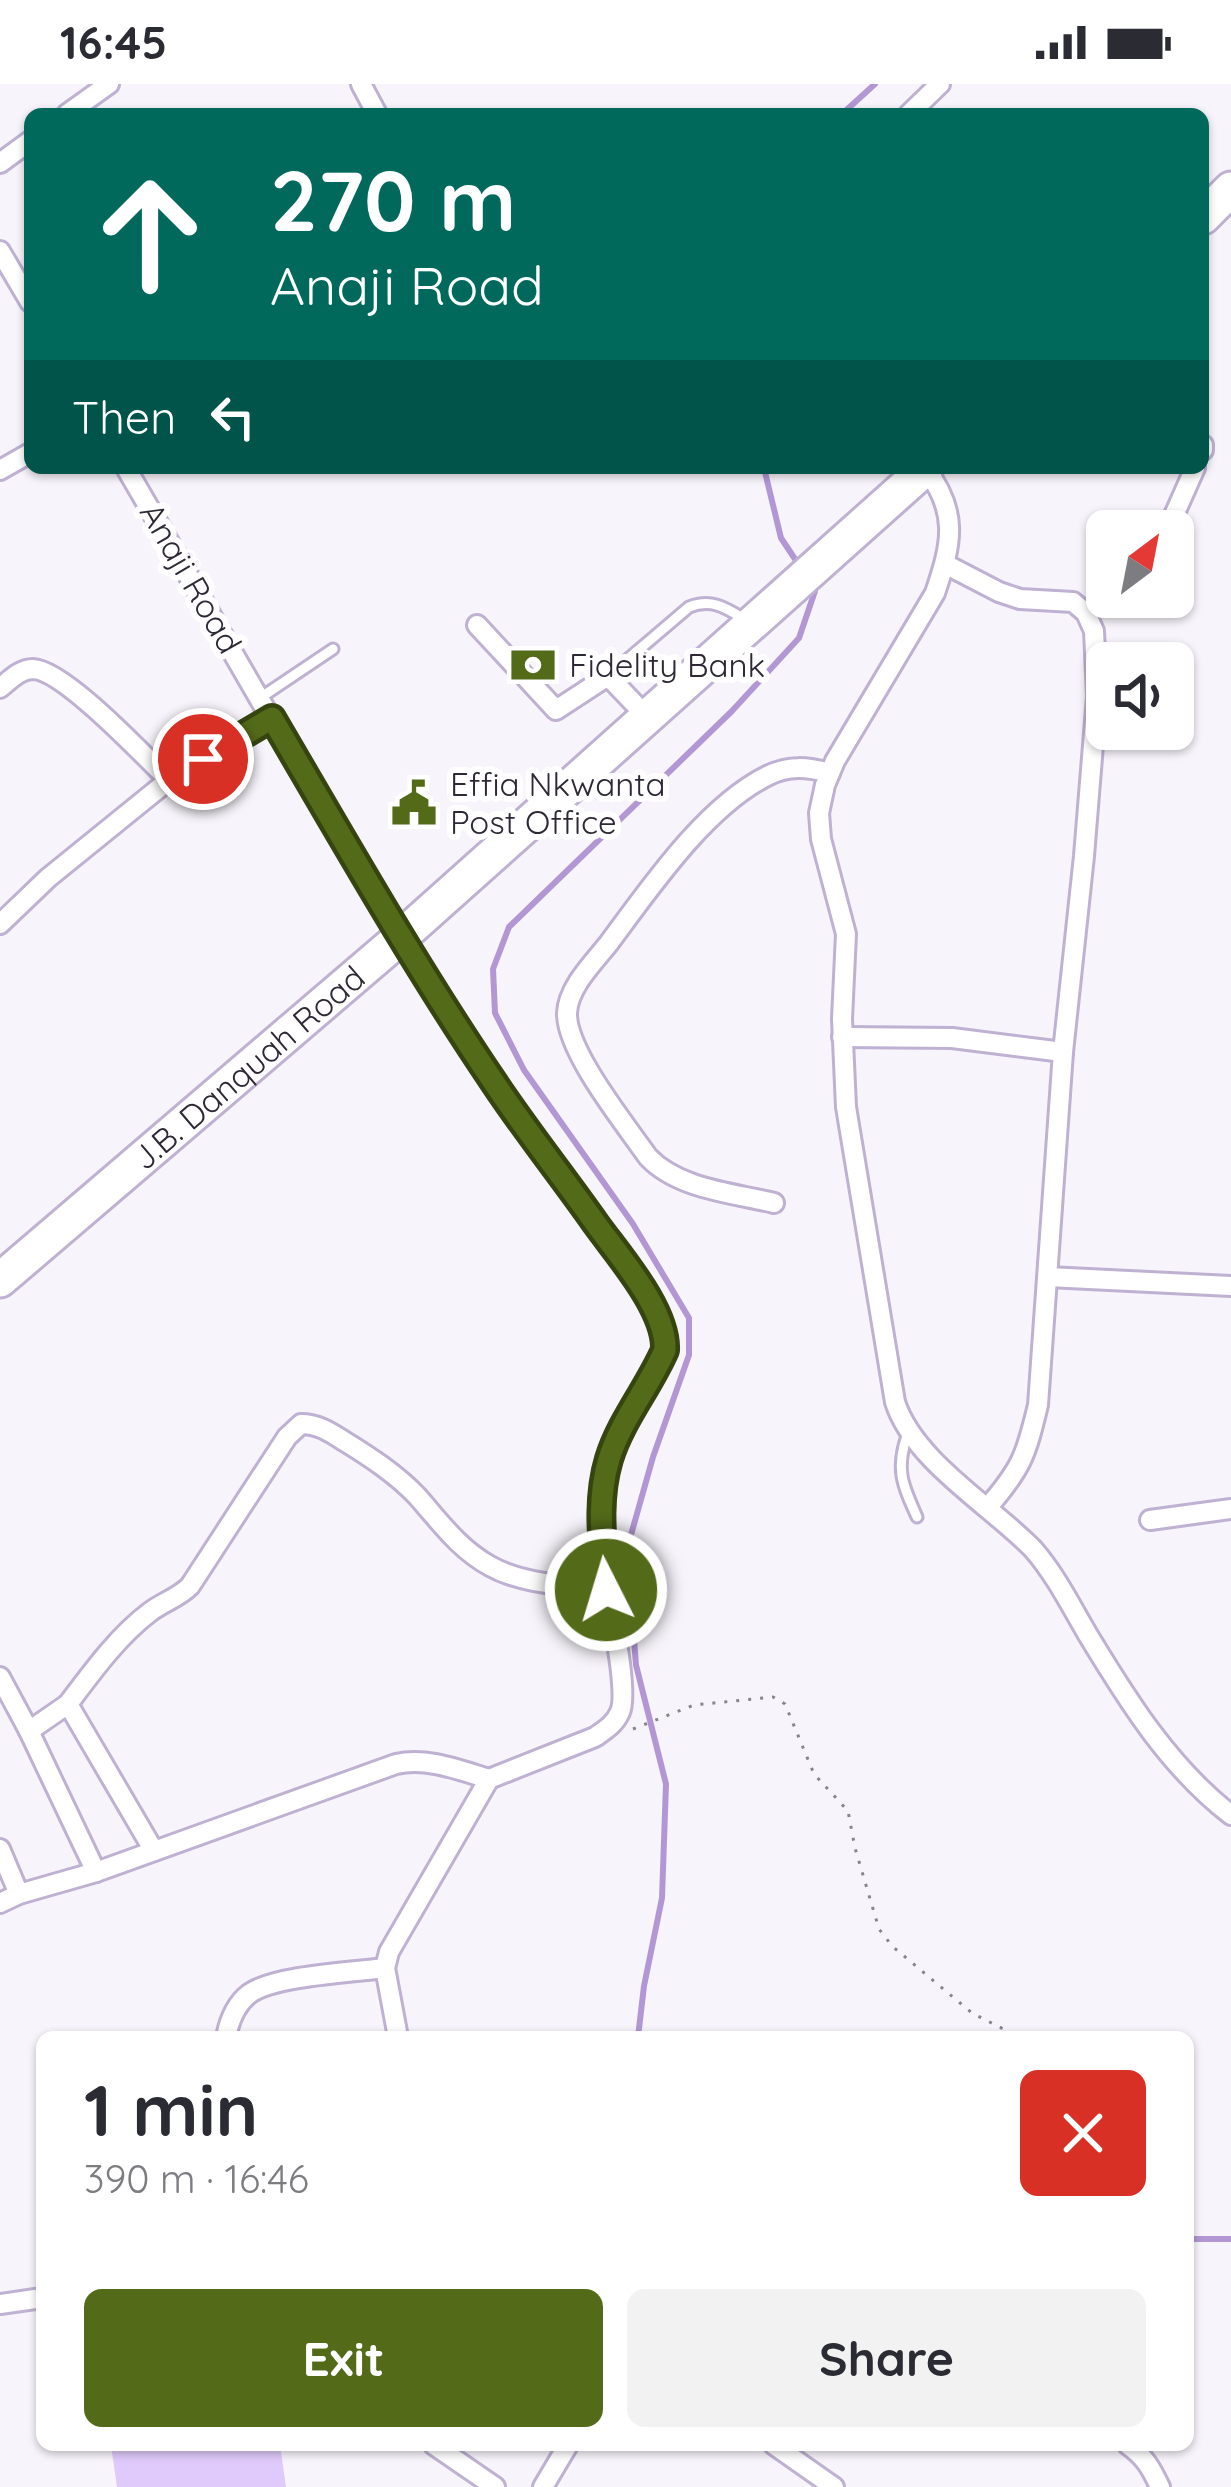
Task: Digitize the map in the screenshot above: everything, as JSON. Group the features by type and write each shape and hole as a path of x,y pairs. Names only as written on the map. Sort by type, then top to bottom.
{"highway":[{"path":"1209,211 1231,189"},
{"name":"J.B. Danquah Road","path":"0,1280 401,937 918,474"}],"street":[{"path":"75,108 109,84"},
{"path":"915,108 940,84"},
{"path":"0,251 24,292"},
{"name":"Anaji Road","path":"129,474 401,937 496,1086 632,1273 663,1333 665,1350 610,1457 601,1520 606,1590"},
{"path":"930,474 949,510 945,564 935,593 830,773 819,813 821,839 846,934 842,1037 846,1107 895,1402 908,1433 1043,1562 1141,1718 1181,1771 1231,1815"},
{"path":"1176,510 1192,474"},
{"path":"945,564 1020,599 1073,602 1086,613 1094,632 1095,719 1063,1052 1038,1405 1023,1462 987,1508"},
{"path":"477,625 556,710 608,676 648,718"},
{"path":"0,688 23,670 44,671 68,686 169,779"},
{"path":"0,924 48,878 169,779 272,718"},
{"path":"774,1203 681,1180 656,1166 570,1039 567,1007 580,980 658,878 746,788 784,769 830,773"},
{"path":"842,1037 952,1038 1063,1052"},
{"path":"1048,1277 1231,1286"},
{"path":"0,1849 9,1898 409,1761 489,1779 595,1737 622,1710 622,1689 606,1590 539,1582 493,1569 456,1541 389,1470 321,1428 302,1424 287,1438 190,1586 144,1617 68,1704 29,1731"},
{"path":"1150,1520 1231,1509"},
{"path":"0,1677 96,1872"},
{"path":"68,1704 154,1851"},
{"path":"397,2031 385,1968 396,1939 489,1779"},
{"path":"228,2031 233,2015 255,1990 385,1968"},
{"path":"0,2304 36,2299"},
{"path":"443,2451 495,2487"},
{"path":"543,2487 564,2451"},
{"path":"783,2451 834,2487"},
{"path":"1137,2451 1150,2464 1160,2487"}],"lane":[{"path":"608,676 689,607 702,602 717,604 753,624"},
{"path":"260,698 332,649"},
{"path":"908,1433 900,1471 917,1517"}],"path":[{"path":"634,1729 694,1705 773,1697 784,1704 814,1774 848,1810 879,1929 892,1946 972,2013 1007,2031"}],"shaded area":[{"path":"112,2451 281,2451 286,2487 117,2487"}],"waterway":[{"path":"849,108 875,84"},
{"path":"765,474 781,538 799,565"},
{"path":"639,2031 662,1898 666,1784 636,1665 627,1549 689,1355 689,1318 633,1224 524,1070 495,1013 493,969 509,927 732,711 799,638 815,591 812,587"},
{"path":"1194,2239 1231,2239"}],"place":[{"name":"Fidelity Bank","path":"533,665"},
{"name":"Effia Nkwanta Post Office","path":"414,803"}],"route":[{"path":"203,759 272,718 401,937 496,1086 632,1273 656,1316 665,1350 617,1441 605,1478 601,1520 606,1590"}]}
